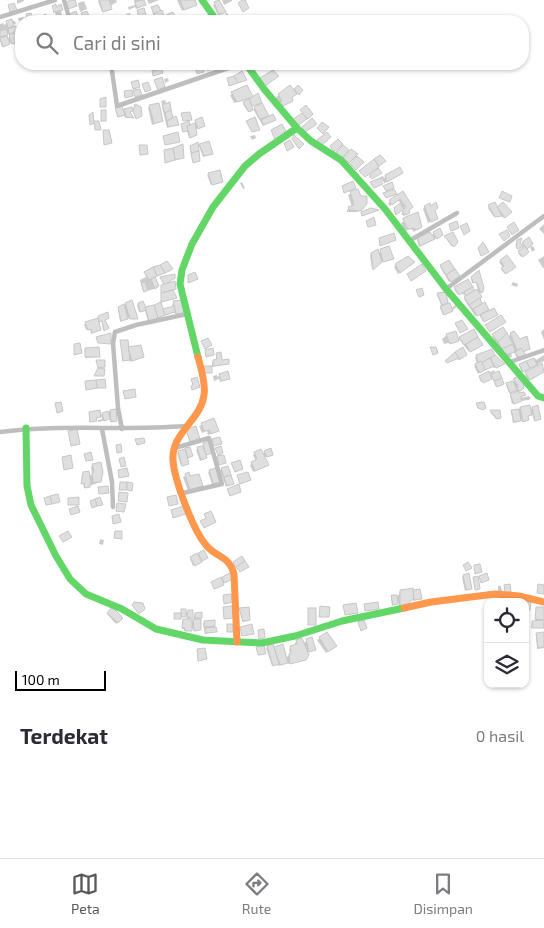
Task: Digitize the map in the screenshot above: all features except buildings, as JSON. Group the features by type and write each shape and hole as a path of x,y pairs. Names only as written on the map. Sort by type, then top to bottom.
{"street":[{"path":"0,18 55,0"},
{"path":"64,0 68,15"},
{"path":"202,0 213,15"},
{"path":"112,70 117,106 222,70"},
{"path":"250,70 297,128 311,141 341,160 384,209 446,289 538,396 544,398"},
{"path":"237,642 232,565 226,558 216,554 205,545 183,493 172,456 185,426 198,409 204,394 200,367 180,284 186,256 212,209 246,164 297,128"},
{"path":"409,241 457,213"},
{"path":"446,289 544,216"},
{"path":"122,429 118,408 113,343 115,332 136,325 187,314"},
{"path":"510,362 544,350"},
{"path":"0,432 26,428 122,429 185,426"},
{"path":"26,428 27,486 31,505 56,556 70,579 86,594 122,609 156,629 203,640 270,641 342,621 463,597 495,594 511,595 544,602"},
{"path":"102,429 112,482 113,507"},
{"path":"175,448 209,438 222,484 183,493"}],"traffic: fast":[{"path":"202,0 213,15"},
{"path":"250,70 297,128 311,141 341,160 385,209 446,289 538,396 544,398"},
{"path":"198,357 180,284 182,270 192,244 213,207 245,166 297,128"},
{"path":"26,428 27,486 31,505 56,556 70,579 86,594 122,609 156,629 203,640 262,643 295,636 342,621 404,608"}],"traffic: slow":[{"path":"198,357 204,381 204,395 198,412 177,442 174,450 174,468 190,517 201,538 210,549 226,560 232,568 234,574 237,642"},
{"path":"404,608 431,602 495,594 519,596 544,602"}]}
